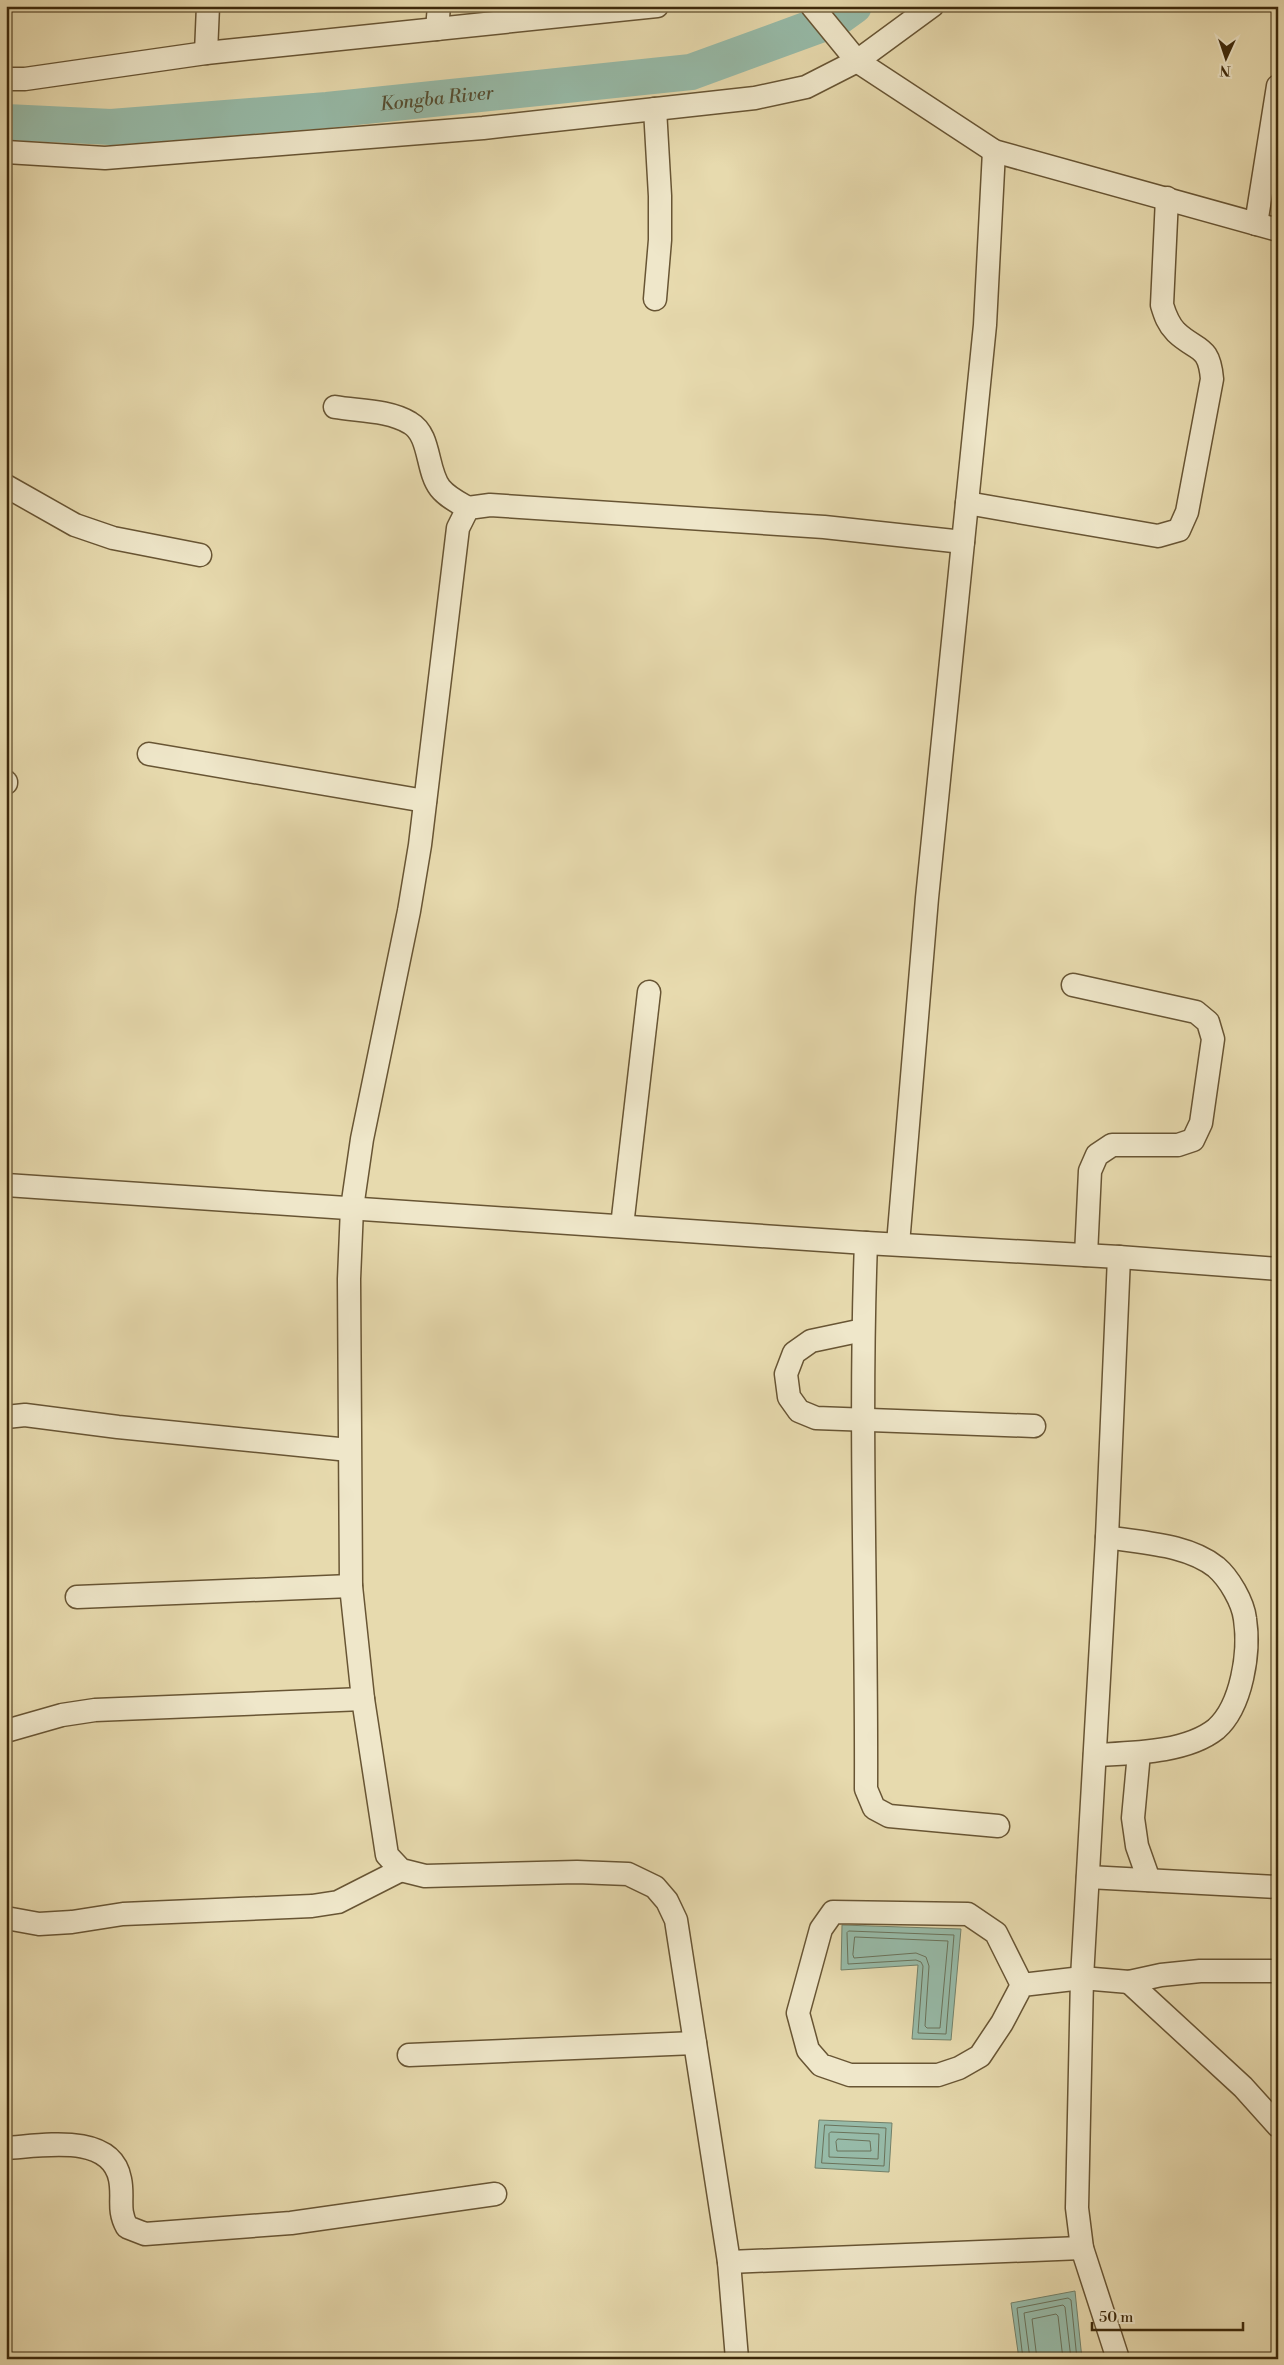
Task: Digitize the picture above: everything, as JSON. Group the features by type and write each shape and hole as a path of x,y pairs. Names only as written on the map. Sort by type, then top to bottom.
{"street":[{"path":"206,53 208,6"},
{"path":"437,29 439,6"},
{"path":"6,79 206,53 657,6"},
{"path":"812,6 854,57 994,151 1278,230"},
{"path":"6,152 105,158 483,128 755,98 806,87 932,6"},
{"path":"1256,224 1278,86"},
{"path":"655,299 660,240 656,109"},
{"path":"898,1244 928,898 985,325 994,151"},
{"path":"967,503 1158,536 1179,530 1187,512 1212,379 1210,364 1203,350 1177,333 1167,321 1162,304 1167,198"},
{"path":"335,407 397,417 412,424 422,436 439,488 468,508 490,505 804,525 963,542"},
{"path":"6,486 75,525 113,538 200,555"},
{"path":"468,508 458,528 425,801 409,911 362,1139 352,1208 349,1269 351,1586 363,1699 388,1855 401,1870 425,1876 577,1872 628,1874 654,1887 667,1902 676,1920 729,2262 737,2359"},
{"path":"149,754 425,801"},
{"path":"1073,986 1196,1012 1208,1022 1213,1039 1201,1123 1193,1140 1178,1145 1112,1145 1097,1155 1090,1171 1086,1255"},
{"path":"622,1226 649,992"},
{"path":"6,1185 1278,1269"},
{"path":"866,1243 863,1330 866,1789 874,1808 889,1816 998,1826"},
{"path":"1118,2359 1082,2248 1077,2208 1082,1978 1107,1537 1119,1257"},
{"path":"863,1330 811,1341 794,1353 786,1374 789,1397 799,1411 816,1418 1034,1426"},
{"path":"6,1417 25,1415 118,1427 349,1450"},
{"path":"1095,1755 1138,1753 1189,1743 1215,1729 1230,1714 1246,1666 1245,1618 1230,1582 1209,1563 1189,1552 1107,1537"},
{"path":"76,1597 351,1586"},
{"path":"6,1731 62,1716 95,1710 363,1699"},
{"path":"1138,1753 1133,1818 1137,1846 1148,1880"},
{"path":"6,1918 39,1924 72,1922 123,1914 312,1906 338,1902 401,1870"},
{"path":"1088,1877 1278,1887"},
{"path":"833,1912 968,1914 996,1933 1022,1985 1002,2024 980,2056 959,2068 938,2075 850,2075 821,2065 808,2050 798,2014 821,1929 833,1912"},
{"path":"1022,1985 1082,1978 1129,1982 1161,1975 1200,1970 1278,1971"},
{"path":"1129,1982 1242,2087 1278,2126"},
{"path":"409,2055 695,2043"},
{"path":"6,2148 82,2145 104,2153 116,2164 120,2180 121,2216 128,2227 145,2234 291,2223 495,2194"},
{"path":"729,2262 1082,2248"}],"water":[{"path":"842,1925 961,1929 951,2040 912,2039 918,1965 841,1970"},
{"path":"819,2120 892,2123 889,2172 815,2168"},
{"path":"1075,2291 1082,2359 1019,2359 1011,2303"}],"waterway":[{"name":"Kongba River","path":"6,122 111,127 327,110 691,72 836,19 854,6"}]}
